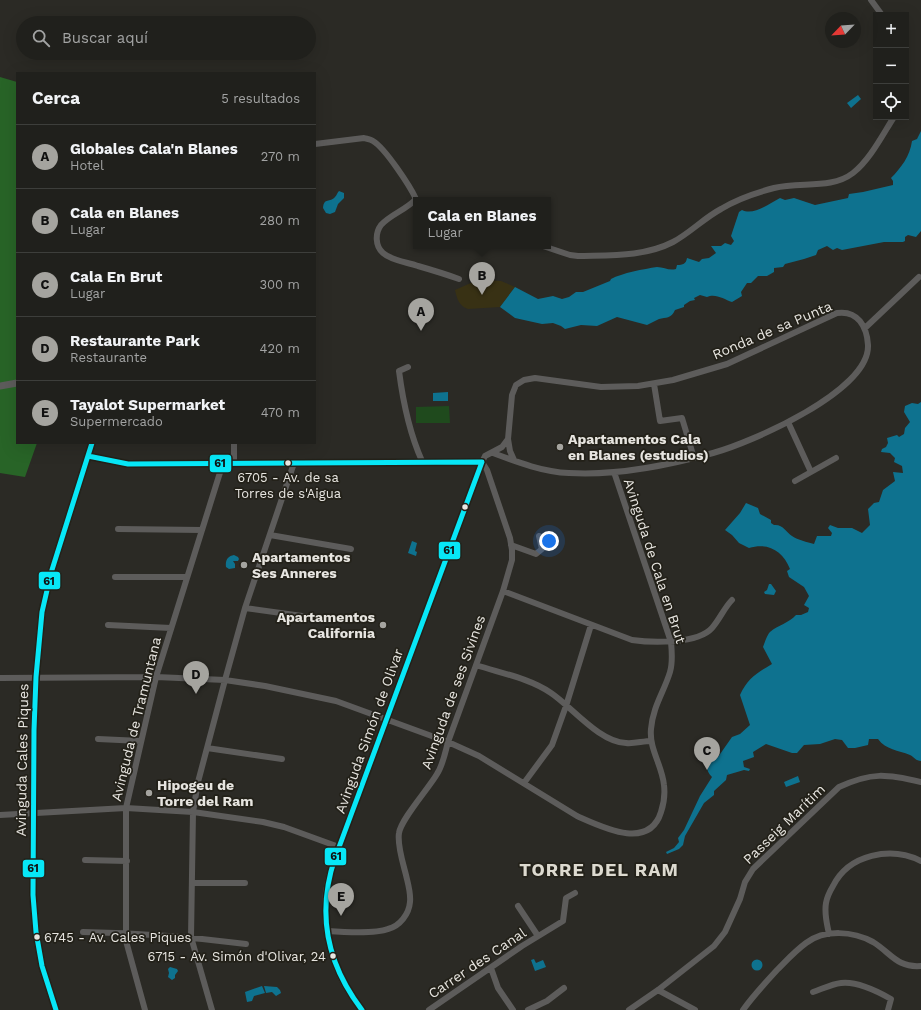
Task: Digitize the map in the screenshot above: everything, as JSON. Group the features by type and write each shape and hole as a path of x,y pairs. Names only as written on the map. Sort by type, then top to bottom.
{"street":[{"path":"871,0 880,12"},
{"path":"551,249 578,256 633,254 654,249 673,241 720,209 753,193 786,185 823,184 841,180 853,173 867,158 892,120"},
{"path":"316,144 364,138 372,140 401,174 412,189 416,197"},
{"path":"413,203 389,218 381,225 377,234 377,243 380,249 391,258 459,279"},
{"path":"493,453 542,469 568,473 614,472 656,466 694,458 715,453 735,445 788,422 831,396 856,374 865,360 868,349 865,328 920,277"},
{"name":"Ronda de sa Punta","path":"514,460 510,451 508,439 512,395 516,385 524,380 535,378 601,387 654,384 727,364 837,313 846,312 860,320 865,328"},
{"path":"408,366 399,371 403,403 412,435 422,461"},
{"path":"0,386 16,383"},
{"path":"654,384 660,421 682,418 694,458"},
{"path":"788,422 811,472"},
{"path":"88,456 128,464 422,461 482,462 485,456 502,447 508,439"},
{"name":"Avinguda Cales Piques","path":"56,1010 42,966 36,932 33,895 34,730 36,677 42,612 50,573 92,444"},
{"path":"234,444 234,463"},
{"path":"795,481 836,458"},
{"path":"212,1010 190,937 193,812 198,782 224,680 245,608 294,462"},
{"name":"Avinguda de ses Sivines","path":"327,931 378,931 389,929 399,923 407,914 410,902 409,890 400,853 399,833 403,822 438,774 448,742 503,591 512,560 511,545 487,470 482,462"},
{"name":"Avinguda Simón de Olivar","path":"362,1010 339,974 329,943 326,919 326,892 329,877 338,848 482,462"},
{"name":"Avinguda de Tramuntana","path":"145,1010 126,941 126,808 156,677 223,463"},
{"name":"Avinguda de Cala en Brut","path":"0,678 156,677 224,680 265,686 336,701 448,742 479,756 577,816 628,834 642,832 651,827 658,820 662,808 664,784 651,741 650,730 653,713 670,671 672,656 670,642 614,472"},
{"path":"118,529 202,530"},
{"path":"270,535 351,549"},
{"path":"511,545 536,554 542,548 539,536"},
{"path":"115,577 187,577"},
{"path":"503,591 632,640 654,643 670,642 697,637 706,633 712,628 725,607 732,600"},
{"path":"245,608 331,620"},
{"path":"108,625 172,628"},
{"path":"524,783 552,745 566,706 591,625"},
{"path":"476,665 532,683 551,693 580,718 611,739 626,743 651,741"},
{"path":"98,739 141,741"},
{"path":"207,748 282,759"},
{"name":"Passeig Marítim","path":"630,1010 714,946 725,932 740,899 745,882 753,869 839,787 852,781 874,775 894,776 921,782"},
{"path":"0,815 126,808 193,812 263,822 284,827 338,848"},
{"path":"829,934 825,916 826,903 835,881 849,867 865,858 883,853 911,856 921,861"},
{"path":"86,860 126,861"},
{"path":"192,884 245,883"},
{"name":"Carrer des Canal","path":"429,1010 538,936 563,921 566,898 575,893"},
{"name":"Carrer des Canal","path":"518,906 538,936"},
{"path":"83,932 190,937 246,944"},
{"path":"743,1010 759,989 794,952 807,942 829,934 849,934 862,937 874,943 899,962 910,966 921,966"},
{"path":"491,968 498,988 513,1010"},
{"path":"814,992 841,983 857,985 872,989 891,1000 888,1010"},
{"path":"528,1010 547,1001 564,988"},
{"path":"658,990 695,1010"}],"green space":[{"path":"0,77 16,82 16,444 37,444 25,477 0,473"},
{"path":"449,406 450,423 416,423 416,407"}],"sand":[{"path":"482,280 501,281 515,287 500,307 468,309 462,306 455,290 473,282"}],"water":[{"path":"858,95 861,99 851,108 847,103"},
{"path":"921,131 921,231 916,237 908,235 905,237 905,241 903,242 884,242 842,250 837,248 833,250 827,246 818,250 816,255 785,264 783,267 774,268 774,272 767,276 758,276 751,283 747,283 741,292 742,296 732,302 716,296 707,297 700,295 694,298 695,300 684,305 684,307 675,310 670,316 659,319 647,325 617,317 597,326 581,325 565,329 553,323 542,324 515,318 500,307 515,287 538,299 553,296 562,299 569,297 576,292 583,292 627,273 657,267 671,270 676,269 677,265 684,264 686,262 687,258 699,262 702,259 709,258 716,253 711,246 721,246 725,243 731,245 734,241 731,236 739,212 742,210 757,210 780,198 785,200 794,198 815,205 848,198 849,194 893,185 891,178 904,161 909,152 912,141 917,139"},
{"path":"339,191 344,193 344,198 338,204 335,212 330,214 326,213 323,208 325,202 333,199"},
{"path":"448,392 448,401 433,401 433,393"},
{"path":"921,402 921,761 916,760 910,755 888,748 878,739 869,739 868,745 848,748 842,740 835,739 820,744 804,745 797,753 792,753 766,744 753,752 754,757 743,761 744,767 750,769 749,771 744,770 727,775 726,780 714,791 714,795 704,803 685,836 683,845 679,849 667,854 666,852 674,848 679,842 678,838 684,830 700,796 712,777 708,771 707,762 703,757 705,754 718,757 732,737 740,734 750,725 740,695 746,684 753,676 772,664 763,647 768,635 770,632 796,615 801,615 808,612 809,608 804,605 809,596 804,587 789,577 787,571 790,569 779,553 768,547 762,546 749,548 739,543 725,530 740,513 746,503 758,508 760,514 771,520 771,523 774,525 782,527 792,536 814,544 817,536 831,536 832,533 828,528 830,525 838,528 852,528 862,533 870,525 868,509 874,503 879,502 883,490 895,481 893,472 903,473 902,466 894,462 895,458 890,453 881,452 882,449 886,447 888,443 887,438 897,435 899,437 904,434 905,428 910,422 904,412 905,406 912,403 918,404"},
{"path":"412,541 417,543 415,551 417,552 416,556 408,553"},
{"path":"234,555 239,559 238,561 233,561 235,568 229,569 226,567 227,560 230,556"},
{"path":"769,584 771,584 776,591 774,595 765,594 764,592 767,590"},
{"path":"798,776 800,782 786,787 784,782"},
{"path":"534,959 536,963 543,960 546,967 535,971 531,960"},
{"path":"755,960 759,960 761,961 761,969 755,970 752,967 752,963"},
{"path":"170,967 177,969 178,971 175,978 172,980 168,977 168,969"},
{"path":"262,986 265,993 254,996 252,1001 247,1002 245,992"},
{"path":"264,986 277,987 281,993 276,996 272,992 266,993"}],"transit line":[{"name":"61","path":"56,1010 42,966 36,932 33,895 34,730 36,677 42,612 51,573 92,444"},
{"name":"61","path":"88,456 128,464 482,462 335,858 329,879 326,899 328,938 340,975 362,1010"}],"place":[{"name":"Cala en Blanes","path":"482,295"},
{"name":"Globales Cala'n Blanes","path":"421,331"},
{"name":"Apartamentos Cala en Blanes (estudios)","path":"560,447"},
{"name":"6705 - Av. de sa Torres de s'Aigua","path":"288,463"},
{"name":"Apartamentos Ses Anneres","path":"244,565"},
{"name":"Apartamentos California","path":"383,625"},
{"name":"Restaurante Park","path":"196,694"},
{"name":"Cala En Brut","path":"707,770"},
{"name":"Hipogeu de Torre del Ram","path":"149,793"},
{"name":"Tayalot Supermarket","path":"341,916"},
{"name":"6745 - Av. Cales Piques","path":"37,937"},
{"name":"6715 - Av. Simón d'Olivar, 24","path":"333,956"}],"district":[{"name":"TORRE DEL RAM","path":"599,869"}]}
